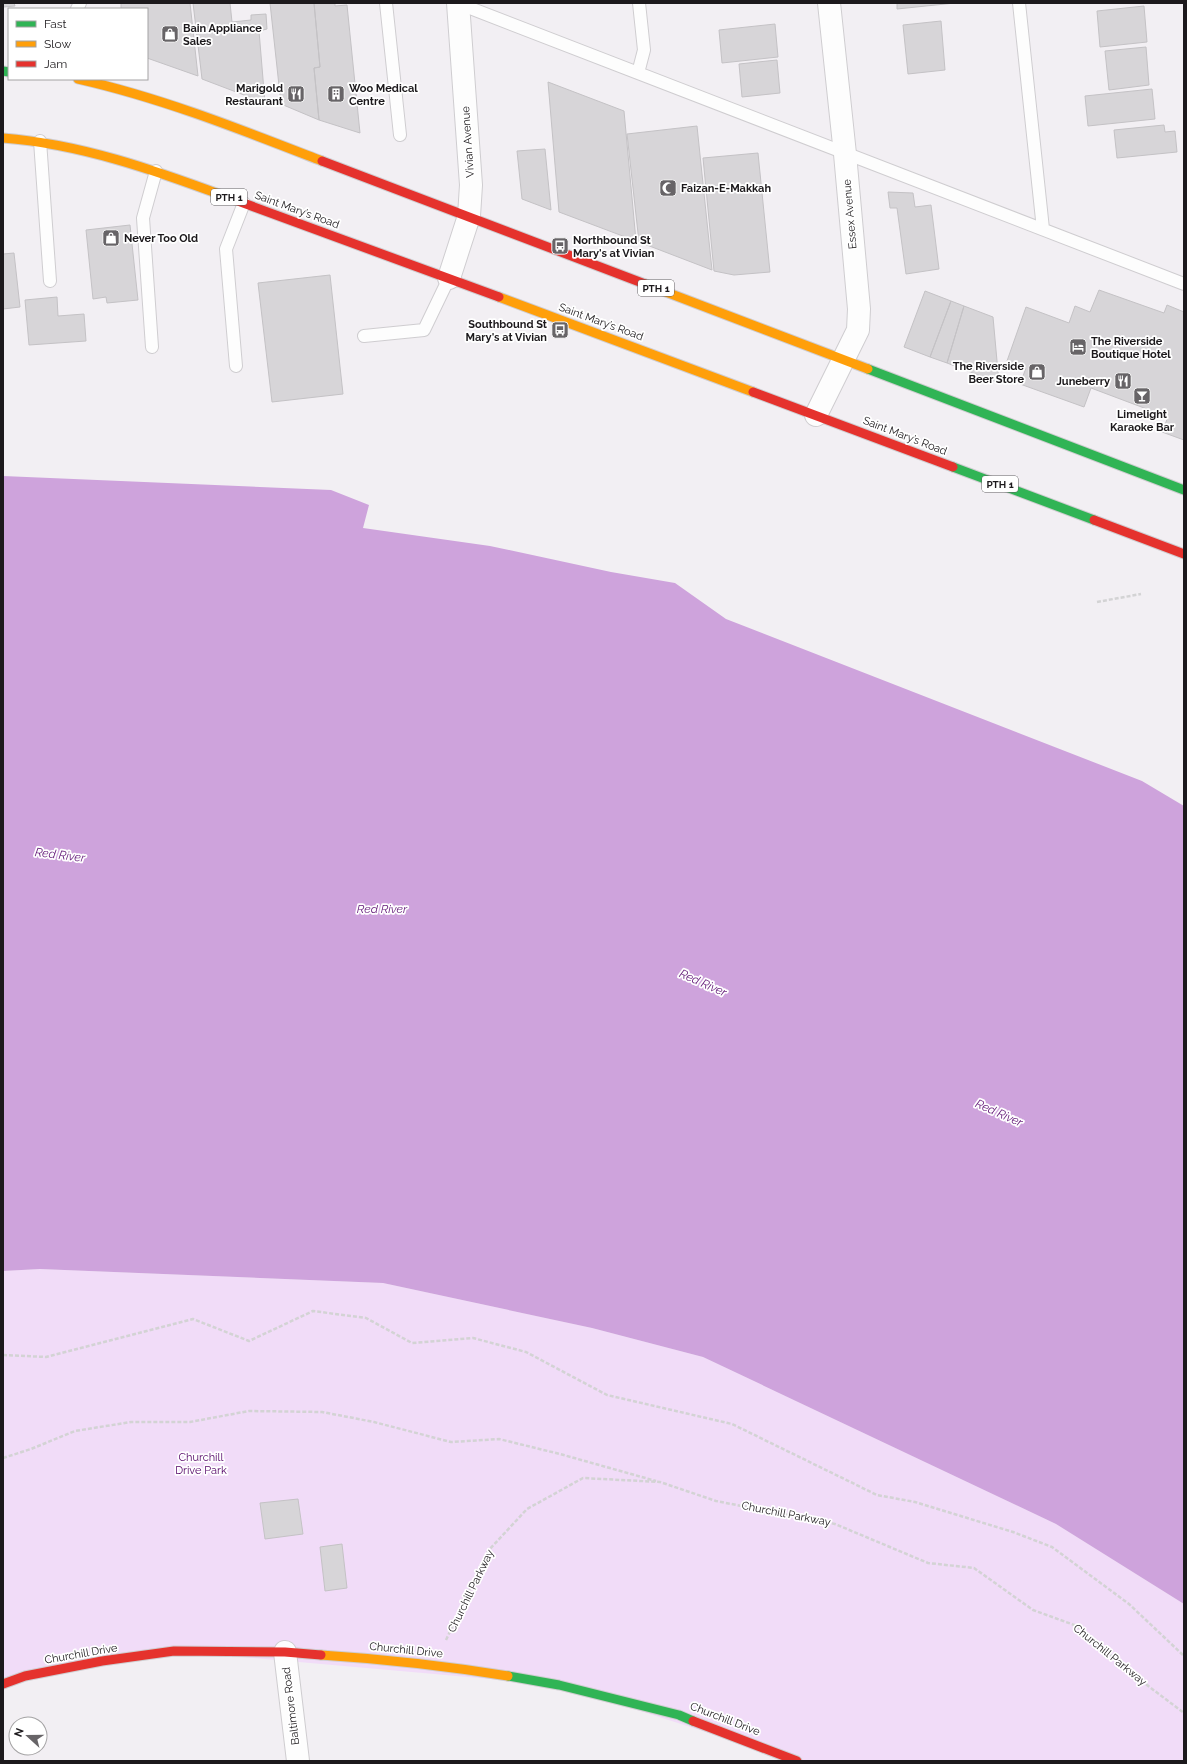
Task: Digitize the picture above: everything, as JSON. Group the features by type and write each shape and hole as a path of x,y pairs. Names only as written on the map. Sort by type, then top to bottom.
{"main road":[{"name":"PTH 1","path":"85,80 115,84 207,117 1184,490"},
{"name":"Saint Mary’s Road","path":"3,138 40,141 110,156 156,171 449,278 1184,554"},
{"name":"Churchill Drive","path":"3,1684 26,1676 102,1661 174,1651 285,1652 367,1658 444,1666 559,1685 679,1715 776,1756 797,1761"}],"street":[{"name":"Vivian Avenue","path":"449,278 468,216 471,185 458,3"},
{"name":"Essex Avenue","path":"816,415 858,330 859,309 829,3"},
{"name":"Baltimore Road","path":"285,1652 298,1761"}],"lane":[{"path":"386,3 400,135"},
{"path":"458,3 1184,284"},
{"path":"638,73 644,50 639,3"},
{"path":"1019,3 1043,229"},
{"path":"40,141 50,281"},
{"path":"152,347 143,218 156,171"},
{"path":"236,366 226,249 244,203"},
{"path":"364,336 424,330 449,278"}],"path":[{"path":"1098,602 1141,594"},
{"path":"3,1355 46,1357 193,1319 249,1341 313,1311 366,1318 412,1343 473,1338 526,1352 607,1395 732,1424 877,1495 922,1504 1013,1532 1052,1548 1129,1604 1184,1656"},
{"path":"3,1458 31,1449 75,1431 131,1422 190,1422 249,1411 322,1412 374,1422 451,1442 499,1439 560,1454 660,1482"},
{"name":"Churchill Parkway","path":"444,1666 446,1640 488,1551 527,1509 583,1478 660,1482 716,1501 835,1524 928,1564 974,1568 1033,1610 1077,1626 1131,1673 1184,1713"}],"green space":[{"name":"Churchill Drive Park","path":"40,1269 383,1283 592,1328 703,1357 1056,1524 1184,1604 1184,1761 797,1761 559,1685 174,1651 3,1684 3,1271"}],"water":[{"name":"Red River","path":"3,476 331,490 369,505 363,528 490,546 611,572 675,583 726,619 1142,781 1184,806 1184,1604 1056,1524 703,1357 592,1328 383,1283 40,1269 3,1271"}],"building":[{"path":"3,3 14,3 15,6 3,7"},
{"name":"Bain Appliance Sales","path":"121,3 190,3 198,76 148,58 148,8 121,8"},
{"path":"193,3 230,3 232,22 251,20 251,15 266,14 267,29 259,31 265,103 202,79"},
{"path":"270,3 314,3 320,67 314,68 319,120 281,104"},
{"name":"Woo Medical Centre","path":"314,3 335,3 335,6 347,5 360,133 319,120 314,68 320,67"},
{"path":"897,3 955,3 897,9"},
{"path":"1144,6 1147,42 1100,47 1097,11"},
{"path":"941,21 945,70 908,74 903,25"},
{"path":"775,24 778,57 722,63 719,30"},
{"path":"1146,47 1149,85 1109,90 1105,51"},
{"path":"777,60 780,93 742,97 739,64"},
{"path":"548,82 624,111 636,241 559,212"},
{"path":"1152,89 1155,119 1088,126 1085,96"},
{"path":"1164,125 1165,132 1175,131 1177,152 1117,158 1114,130"},
{"name":"Faizan-E-Makkah","path":"697,126 712,270 639,242 627,134"},
{"path":"545,149 551,210 522,199 517,151"},
{"path":"758,153 770,272 734,275 714,271 703,158"},
{"path":"888,192 913,193 915,207 931,205 939,269 906,274 897,208 890,208"},
{"path":"130,225 138,300 107,303 106,297 93,299 86,230"},
{"path":"14,253 20,307 3,309 3,254"},
{"path":"330,275 343,394 272,402 258,283"},
{"path":"1099,290 1164,313 1167,305 1184,312 1184,440 1162,432 1168,417 1091,388 1084,407 1020,384 1026,368 1007,361 1026,307 1069,323 1075,306 1090,312"},
{"path":"925,291 951,301 930,357 904,347"},
{"path":"57,297 58,316 84,314 86,341 29,345 25,300"},
{"path":"951,301 964,306 947,363 930,357"},
{"path":"964,306 993,317 999,383 947,363"},
{"path":"298,1499 303,1534 265,1539 260,1503"},
{"path":"342,1544 347,1588 325,1591 320,1547"}],"traffic: fast":[{"path":"3,71 8,72"},
{"path":"868,369 1184,490"},
{"path":"953,467 1094,520"},
{"path":"508,1676 559,1685 679,1715 693,1721"}],"traffic: slow":[{"path":"82,80 140,95 171,105 232,126 322,161"},
{"path":"3,138 32,141 89,152 145,168 227,197"},
{"path":"645,284 868,369"},
{"path":"499,297 753,392"},
{"path":"321,1655 415,1663 508,1676"}],"traffic: jam":[{"path":"322,161 645,284"},
{"path":"227,197 499,297"},
{"path":"753,392 953,467"},
{"path":"1094,520 1184,554"},
{"path":"3,1684 25,1676 102,1661 174,1651 285,1652 321,1655"},
{"path":"693,1721 797,1761"}],"place":[{"name":"Bain Appliance Sales","path":"170,34"},
{"name":"Marigold Restaurant","path":"296,94"},
{"name":"Woo Medical Centre","path":"336,94"},
{"name":"Faizan-E-Makkah","path":"668,188"},
{"name":"Never Too Old","path":"111,238"},
{"name":"Northbound St Mary's at Vivian","path":"560,246"},
{"name":"Southbound St Mary's at Vivian","path":"560,330"},
{"name":"The Riverside Boutique Hotel","path":"1078,347"},
{"name":"The Riverside Beer Store","path":"1037,372"},
{"name":"Juneberry","path":"1123,381"},
{"name":"Limelight Karaoke Bar","path":"1142,396"}]}
